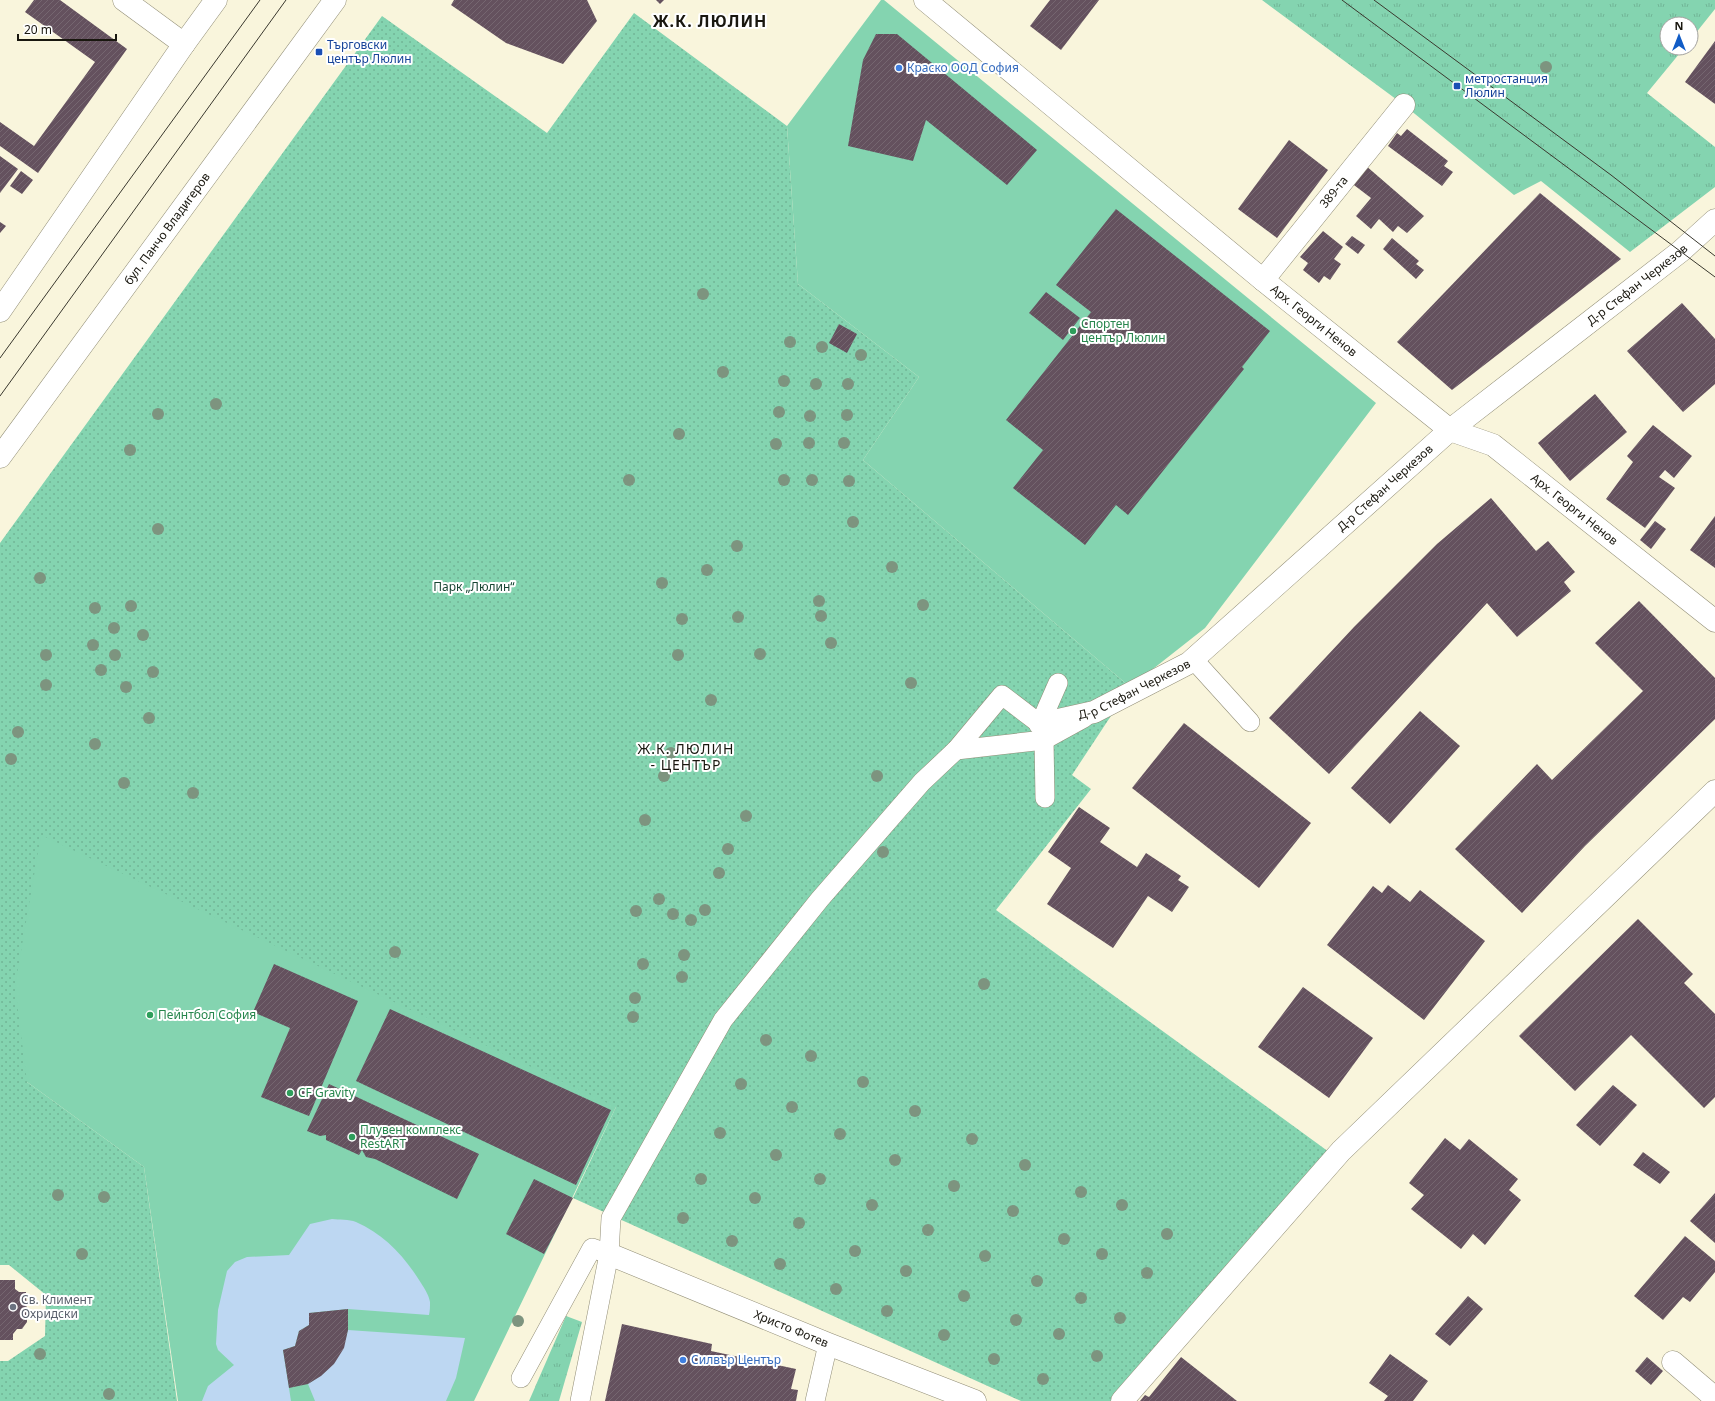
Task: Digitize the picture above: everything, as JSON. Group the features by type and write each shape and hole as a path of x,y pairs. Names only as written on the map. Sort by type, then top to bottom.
{"street":[{"path":"124,0 184,44"},
{"path":"0,311 216,0"},
{"name":"бул. Панчо Владигеров","path":"0,457 335,0"},
{"name":"Арх. Георги Ненов","path":"925,0 1263,280 1450,430 1493,445 1715,621"},
{"name":"389-та","path":"1263,280 1404,105"},
{"name":"Д-р Стефан Черкезов","path":"1042,732 1094,712 1189,663 1450,430 1681,251 1715,220"},
{"path":"1122,1401 1341,1151 1715,791"},
{"name":"Христо Фотев","path":"609,1254 828,1344 975,1401"},
{"path":"1673,1362 1715,1398"}],"lane":[{"path":"1193,659 1250,722"},
{"path":"1045,798 1042,732 1058,683"},
{"path":"580,1401 609,1254 611,1218 723,1020 820,899 922,782 956,750 1002,695 1042,732"},
{"path":"956,750 1042,732"},
{"path":"521,1378 592,1248 609,1254"},
{"path":"815,1401 828,1344"}],"green space":[{"name":"Спортен център Люлин","path":"881,0 884,0 1376,403 1205,628 1130,687 863,460 919,377 798,284 787,126"},
{"path":"1262,0 1715,0 1715,9 1699,29 1699,16 1659,16 1659,56 1677,56 1647,93 1715,147 1715,187 1630,252 1541,181 1514,195 1404,105"},
{"name":"Парк „Люлин“","path":"634,13 787,126 798,284 919,377 863,460 1130,687 1072,775 1091,789 996,910 1329,1152 1113,1401 1021,1401 573,1198 616,1107 27,1082 144,1167 177,1401 0,1401 0,1361 8,1361 45,1336 46,1295 9,1265 0,1265 0,543 382,16 547,133"},
{"name":"Плувен комплекс RestART","path":"41,835 616,1107 474,1401 178,1401 144,1167 27,1082 15,986"},
{"path":"566,1316 582,1322 559,1401 529,1401"}],"water":[{"path":"332,1219 356,1222 376,1233 393,1247 415,1273 429,1297 429,1315 348,1309 309,1313 309,1325 299,1331 295,1346 283,1350 291,1401 202,1401 208,1386 234,1365 218,1350 216,1344 218,1310 227,1271 235,1262 247,1257 289,1255 310,1224"},
{"path":"348,1330 465,1338 456,1378 446,1401 315,1401 308,1384 329,1368 334,1362 339,1355"}],"building":[{"path":"34,0 60,0 127,49 38,173 0,146 0,122 34,146 95,62 25,12"},
{"path":"454,0 587,0 597,21 563,64 506,43 451,5"},
{"path":"656,0 664,0 660,4"},
{"path":"1050,0 1099,0 1061,50 1030,26"},
{"path":"876,34 897,34 1037,150 1007,185 926,120 913,161 848,146 863,60"},
{"path":"1715,41 1715,104 1685,82"},
{"path":"1407,129 1448,161 1444,166 1453,172 1442,186 1388,146 1397,133 1401,136"},
{"path":"1289,140 1328,170 1277,238 1238,209"},
{"path":"0,156 18,169 0,193"},
{"path":"1365,165 1424,216 1407,233 1398,226 1393,232 1379,219 1371,229 1356,216 1371,198 1350,182"},
{"path":"21,171 33,180 22,194 10,186"},
{"path":"1540,193 1621,259 1452,390 1397,342"},
{"path":"1116,209 1270,331 1242,367 1244,369 1128,515 1116,505 1085,545 1013,488 1043,450 1006,420 1091,312 1056,285"},
{"path":"0,222 6,226 0,233"},
{"path":"1323,231 1343,247 1334,259 1341,264 1330,280 1324,276 1319,283 1303,270 1308,263 1300,257"},
{"path":"1352,236 1365,245 1358,254 1345,244"},
{"path":"1392,238 1419,261 1416,264 1424,270 1416,279 1383,249"},
{"path":"1046,292 1080,318 1063,340 1029,313"},
{"path":"1682,303 1715,339 1715,384 1683,412 1627,351"},
{"path":"839,324 857,334 847,353 829,343"},
{"path":"1595,394 1627,432 1570,481 1538,443"},
{"path":"1653,425 1692,456 1674,478 1665,470 1659,477 1675,488 1645,528 1606,499 1633,462 1627,456"},
{"path":"1491,498 1536,551 1548,541 1575,572 1564,582 1571,591 1517,637 1487,603 1329,774 1269,718 1354,627 1437,544"},
{"path":"1715,516 1715,568 1690,550"},
{"path":"1655,521 1666,529 1651,549 1640,540"},
{"path":"1639,601 1715,678 1715,719 1585,846 1522,913 1455,849 1537,764 1552,780 1643,691 1595,643"},
{"path":"1420,711 1460,746 1390,824 1351,788"},
{"path":"1184,723 1311,823 1259,888 1132,788"},
{"path":"1079,807 1110,828 1100,842 1137,867 1146,853 1181,876 1178,880 1189,887 1172,912 1148,896 1113,948 1047,904 1071,868 1048,852"},
{"path":"1388,885 1410,902 1420,890 1485,941 1424,1020 1327,945 1373,886 1382,893"},
{"path":"1638,919 1693,974 1684,983 1715,1014 1715,1097 1704,1108 1631,1035 1575,1091 1519,1036"},
{"path":"274,964 358,1001 309,1116 261,1097 290,1028 253,1012"},
{"path":"1303,987 1373,1038 1329,1098 1258,1047"},
{"path":"390,1009 611,1110 576,1185 356,1081"},
{"path":"329,1084 479,1154 457,1199 375,1159 366,1157 362,1150 359,1155 326,1140 326,1135 320,1136 307,1131"},
{"path":"1613,1085 1637,1105 1600,1146 1576,1125"},
{"path":"1445,1138 1460,1150 1469,1139 1518,1179 1509,1190 1521,1200 1485,1245 1473,1234 1461,1249 1411,1209 1424,1195 1409,1183"},
{"path":"1643,1152 1670,1172 1660,1184 1633,1165"},
{"path":"534,1179 573,1198 544,1254 506,1234"},
{"path":"1715,1193 1715,1243 1690,1221"},
{"path":"1685,1236 1715,1261 1715,1272 1690,1302 1683,1297 1663,1320 1634,1296"},
{"name":"Св. Климент Охридски","path":"0,1280 15,1280 15,1289 19,1292 26,1292 27,1322 22,1329 17,1329 13,1334 13,1340 0,1340"},
{"path":"1468,1296 1483,1309 1450,1346 1435,1334"},
{"path":"348,1309 348,1330 344,1348 334,1364 321,1376 308,1384 289,1388 283,1350 295,1346 299,1331 309,1325 309,1313"},
{"name":"Силвър Център","path":"622,1324 712,1344 711,1351 796,1369 791,1389 798,1390 796,1401 605,1401"},
{"path":"1390,1354 1428,1381 1413,1401 1384,1401 1388,1396 1369,1383"},
{"path":"1181,1357 1237,1401 1140,1401 1145,1395 1149,1397"},
{"path":"1647,1357 1663,1371 1651,1385 1635,1371"}],"tram line":[{"path":"0,358 260,0"},
{"path":"0,396 286,0"},
{"path":"1342,0 1715,277"},
{"path":"1374,0 1611,175 1715,256"}],"place":[{"name":"Търговски център Люлин","path":"319,52"},
{"name":"Краско ООД София","path":"899,68"},
{"name":"метростанция Люлин","path":"1457,86"},
{"name":"Спортен център Люлин","path":"1073,331"},
{"name":"Пейнтбол София","path":"150,1015"},
{"name":"CF Gravity","path":"290,1093"},
{"name":"Плувен комплекс RestART","path":"352,1137"},
{"name":"Св. Климент Охридски","path":"13,1307"},
{"name":"Силвър Център","path":"683,1360"}],"district":[{"name":"Ж.К. ЛЮЛИН","path":"710,21"},
{"name":"Ж.К. ЛЮЛИН - ЦЕНТЪР","path":"686,758"}]}
